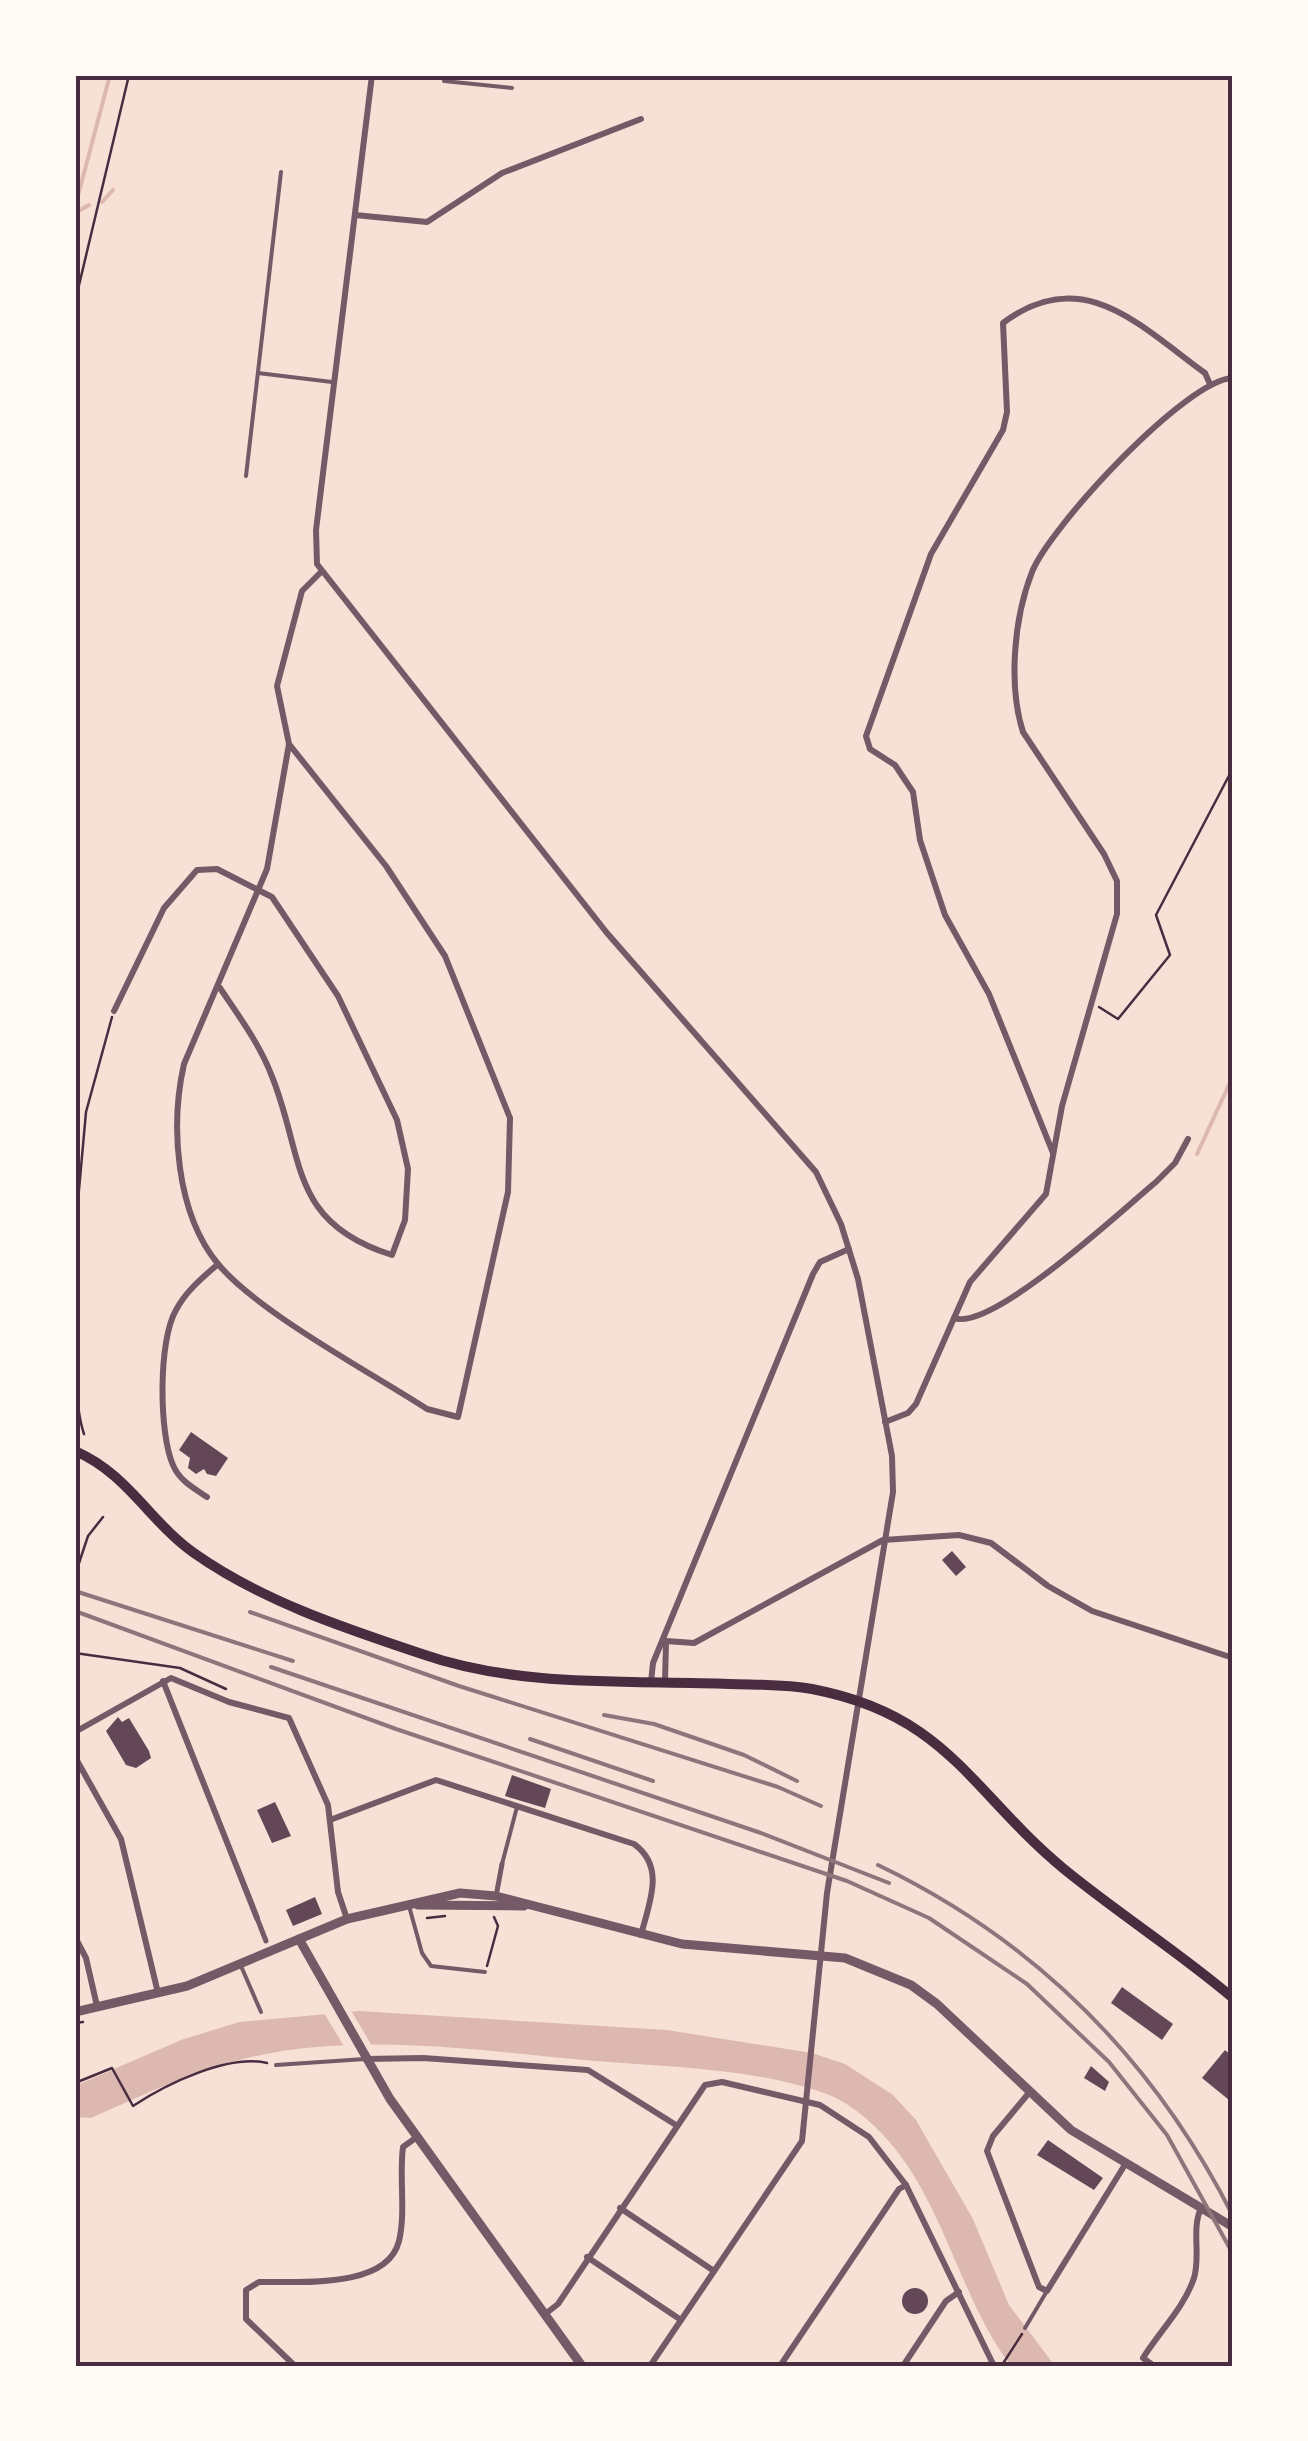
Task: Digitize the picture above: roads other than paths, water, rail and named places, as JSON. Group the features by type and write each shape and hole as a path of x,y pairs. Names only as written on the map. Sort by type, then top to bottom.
{"main road":[{"path":"75,1451 113,1472 192,1551 303,1611 474,1668 564,1679 768,1683 862,1702 918,1728 949,1750 1058,1864 1233,1998"}],"street":[{"path":"372,75 315,542 321,572 607,933 786,1134 822,1184 850,1248 894,1476 862,1702 829,1882 802,2140 650,2366"},
{"path":"355,215 427,222 502,173 641,119"},
{"path":"1054,1154 1030,1106 989,994 945,915 920,840 913,792 897,768 866,743 874,708 931,554 1003,430 1007,412 1003,323 1050,301 1073,297 1105,302 1205,373 1209,382"},
{"path":"885,1422 908,1414 916,1404 978,1270 1042,1202 1062,1106 1117,914 1117,881 1068,796 1022,732 1014,670 1028,583 1058,527 1166,414 1209,382 1233,378"},
{"path":"289,744 386,866 444,956 510,1118 508,1192 458,1417 427,1409 250,1293 218,1264 198,1231 180,1165 177,1096 184,1064 261,890 289,744 277,686 302,591 321,572"},
{"path":"114,1011 144,944 191,876 205,868 217,869 272,897 338,996 397,1120 408,1169 405,1220 392,1255 366,1247 333,1224 314,1202 299,1178 272,1074 219,987"},
{"path":"954,1318 977,1318 1014,1296 1156,1182 1175,1163 1188,1139"},
{"path":"652,1682 654,1664 814,1274 820,1262 850,1248"},
{"path":"207,1497 179,1477 171,1463 162,1392 164,1350 174,1313 193,1285 218,1264"},
{"path":"666,1641 694,1643 883,1540 977,1536 1070,1600 1233,1658"},
{"path":"665,1682 666,1641"},
{"path":"75,1732 162,1681 175,1679 229,1702 289,1718 328,1805 338,1892 347,1919"},
{"path":"162,1681 266,1941"},
{"path":"75,1758 121,1839 158,1994"},
{"path":"330,1820 428,1780 634,1844 651,1860 651,1890 643,1929"},
{"path":"496,1891 502,1864"},
{"path":"75,2012 158,1994 241,1966 347,1919 460,1892 496,1896 524,1906 643,1929 704,1948 821,1955 864,1964 910,1985 938,2004 1028,2094 1071,2130 1232,2226"},
{"path":"75,1936 86,1958 97,2008"},
{"path":"300,1939 358,2048 416,2137 542,2316 582,2366"},
{"path":"365,2059 423,2058 588,2070 676,2125"},
{"path":"542,2316 558,2304 676,2125 712,2082 833,2110 869,2137 906,2185 994,2366"},
{"path":"1028,2094 993,2136 987,2151 1039,2287 1047,2291 1126,2164"},
{"path":"295,2366 246,2319 246,2290 259,2282 357,2276 392,2257 400,2236 403,2148 416,2137"},
{"path":"780,2366 896,2193 906,2185"},
{"path":"620,2208 714,2271"},
{"path":"1154,2366 1143,2358 1188,2293 1196,2274 1196,2219 1201,2208"},
{"path":"588,2257 682,2320"},
{"path":"903,2366 944,2305 959,2292"}],"lane":[{"path":"470,83 471,75"},
{"path":"444,81 512,88"},
{"path":"246,476 281,172"},
{"path":"258,373 337,383"},
{"path":"502,1864 517,1807"},
{"path":"412,1905 422,1953 431,1966 484,1972"},
{"path":"241,1966 261,2012"},
{"path":"276,2064 365,2059"},
{"path":"1025,2328 1047,2291"}],"waterway":[{"path":"75,207 110,75"},
{"path":"102,202 113,190"},
{"path":"75,213 89,205"},
{"path":"1197,1154 1233,1076"}],"railway":[{"path":"75,1591 293,1661"},
{"path":"75,1611 396,1729 847,1881 929,1918 1027,1984 1109,2062 1167,2135 1233,2254"},
{"path":"250,1612 459,1686 778,1787 821,1806"},
{"path":"271,1667 761,1833 889,1883"},
{"path":"604,1715 654,1724 744,1755 797,1781"},
{"path":"530,1739 653,1781"},
{"path":"878,1865 989,1930 1085,2010 1128,2056 1166,2106 1202,2159 1233,2216"}]}
